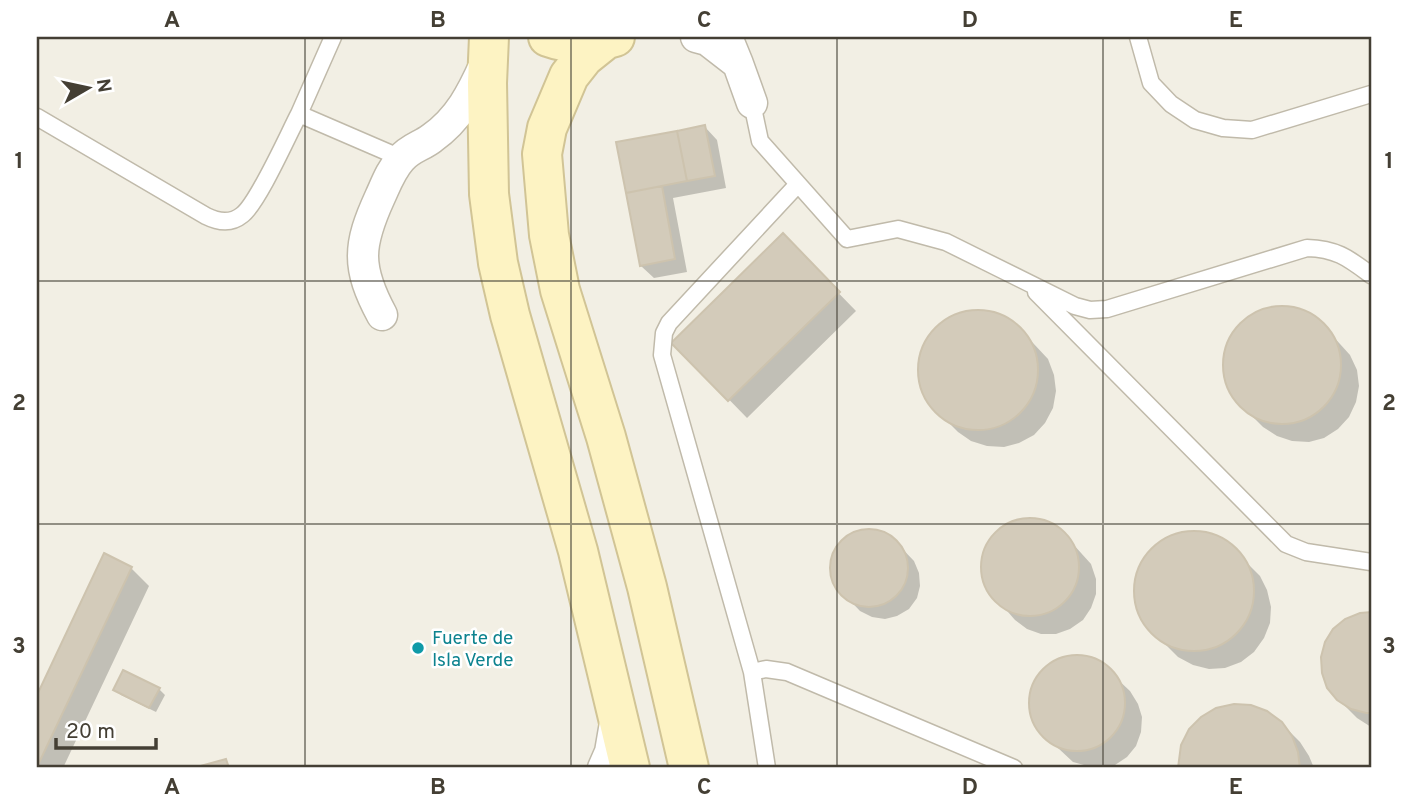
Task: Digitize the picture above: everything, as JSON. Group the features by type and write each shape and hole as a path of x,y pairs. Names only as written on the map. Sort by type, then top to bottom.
{"main road":[{"path":"548,37 582,43 611,39"},
{"path":"611,39 584,57 569,76 547,128 542,154 549,235 561,290 606,437 647,587 689,768"},
{"path":"488,47 489,194 498,263 510,315 578,551 631,768"}],"street":[{"path":"696,37 733,50 752,103"},
{"path":"382,315 368,289 363,259 366,229 391,173 401,158 415,147 431,140 468,102 488,47"},
{"path":"603,768 610,752 617,713"}],"lane":[{"path":"37,117 206,216 225,222 235,220 250,206 299,114 333,37"},
{"path":"1138,37 1151,83 1171,104 1195,120 1223,128 1252,130 1371,94"},
{"path":"752,103 760,141 847,239 898,229 946,242 1075,306 1090,310 1107,309 1307,248 1325,248 1343,254 1371,275"},
{"path":"299,114 401,158"},
{"path":"767,768 752,672 662,355 662,343 669,323 798,184"},
{"path":"1027,283 1286,544 1306,552 1371,562"},
{"path":"752,672 766,669 787,672 1014,768"}],"building":[{"path":"705,125 715,176 687,181 677,131"},
{"path":"677,131 687,181 626,193 616,142"},
{"path":"662,186 675,259 640,266 626,193"},
{"path":"783,233 840,292 728,401 671,343"},
{"path":"1282,306 1293,307 1315,316 1331,332 1340,354 1340,376 1331,398 1315,414 1293,423 1282,424 1271,423 1249,414 1233,398 1224,376 1223,365 1224,354 1233,332 1249,316 1271,307"},
{"path":"978,310 1001,315 1020,328 1033,347 1038,370 1033,393 1020,412 1001,425 978,430 955,425 936,412 923,393 918,370 923,347 936,328 955,315"},
{"path":"1030,518 1049,521 1065,532 1076,548 1079,567 1076,586 1065,602 1049,613 1030,616 1011,613 995,602 984,586 981,567 984,548 995,532 1011,521"},
{"path":"869,529 884,532 897,540 905,553 908,568 905,583 897,596 884,604 869,607 854,604 841,596 833,583 830,568 833,553 841,540 854,532"},
{"path":"1194,531 1217,536 1236,549 1249,568 1254,591 1249,614 1236,633 1217,646 1194,651 1171,646 1152,633 1139,614 1134,591 1139,568 1152,549 1171,536"},
{"path":"104,553 132,567 37,767 37,695"},
{"path":"1371,612 1371,713 1366,713 1351,709 1337,700 1327,688 1321,657 1325,642 1333,629 1345,619"},
{"path":"1077,655 1095,659 1111,669 1121,685 1125,703 1121,721 1111,737 1095,747 1077,751 1059,747 1043,737 1033,721 1029,703 1033,685 1043,669 1059,659"},
{"path":"123,670 160,688 149,708 113,690"},
{"path":"1234,704 1251,705 1267,711 1282,722 1292,736 1300,768 1178,768 1181,745 1189,729 1201,717 1216,708"},
{"path":"226,759 229,768 193,768"}],"place":[{"name":"Fuerte de Isla Verde","path":"418,648"}]}
